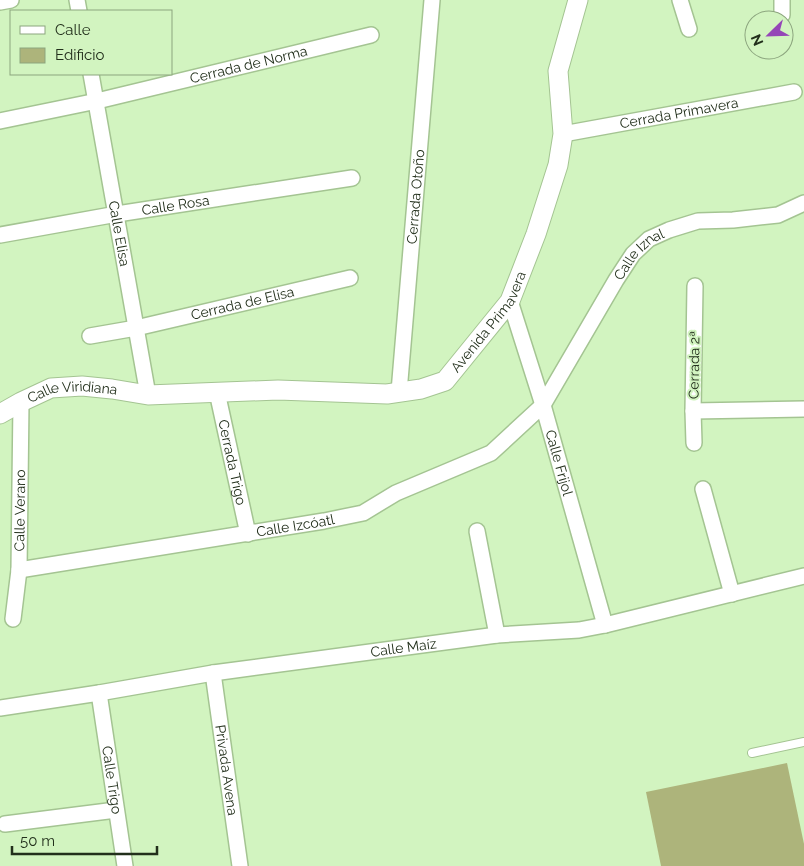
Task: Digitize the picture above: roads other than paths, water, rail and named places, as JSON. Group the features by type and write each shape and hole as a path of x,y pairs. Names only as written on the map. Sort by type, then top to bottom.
{"street":[{"path":"0,2 11,0"},
{"name":"Cerrada Otoño","path":"398,392 432,0"},
{"name":"Avenida Primavera","path":"148,394 278,390 387,394 421,389 445,381 510,301 539,225 558,165 563,134 558,71 578,0"},
{"path":"680,0 689,29"},
{"name":"Cerrada de Norma","path":"0,121 97,101 372,35"},
{"name":"Calle Elisa","path":"91,75 148,394"},
{"name":"Cerrada Primavera","path":"563,134 794,92"},
{"name":"Calle Rosa","path":"0,235 117,214 352,178"},
{"name":"Calle Iznal","path":"543,405 616,280 633,254 649,238 698,222 778,215 804,203"},
{"name":"Cerrada de Elisa","path":"90,336 136,328 350,278"},
{"name":"Cerrada 2ª","path":"694,443 695,286"},
{"name":"Calle Frijol","path":"510,301 543,405 605,625"},
{"name":"Calle Viridiana","path":"0,414 51,388 82,386 148,394"},
{"name":"Cerrada Trigo","path":"217,392 248,534"},
{"name":"Calle Verano","path":"13,619 19,570 21,402"},
{"name":"Calle Izcóatl","path":"19,570 324,522 363,513 396,493 491,453 543,405"},
{"path":"693,411 804,409"},
{"path":"703,489 732,594"},
{"path":"477,531 497,635"},
{"name":"Calle Maíz","path":"0,708 214,673 497,635 579,630 804,576"},
{"name":"Privada Avena","path":"214,673 240,866"},
{"name":"Calle Trigo","path":"99,693 125,866"},
{"path":"6,824 116,810"}],"lane":[{"path":"752,753 804,742"}]}
